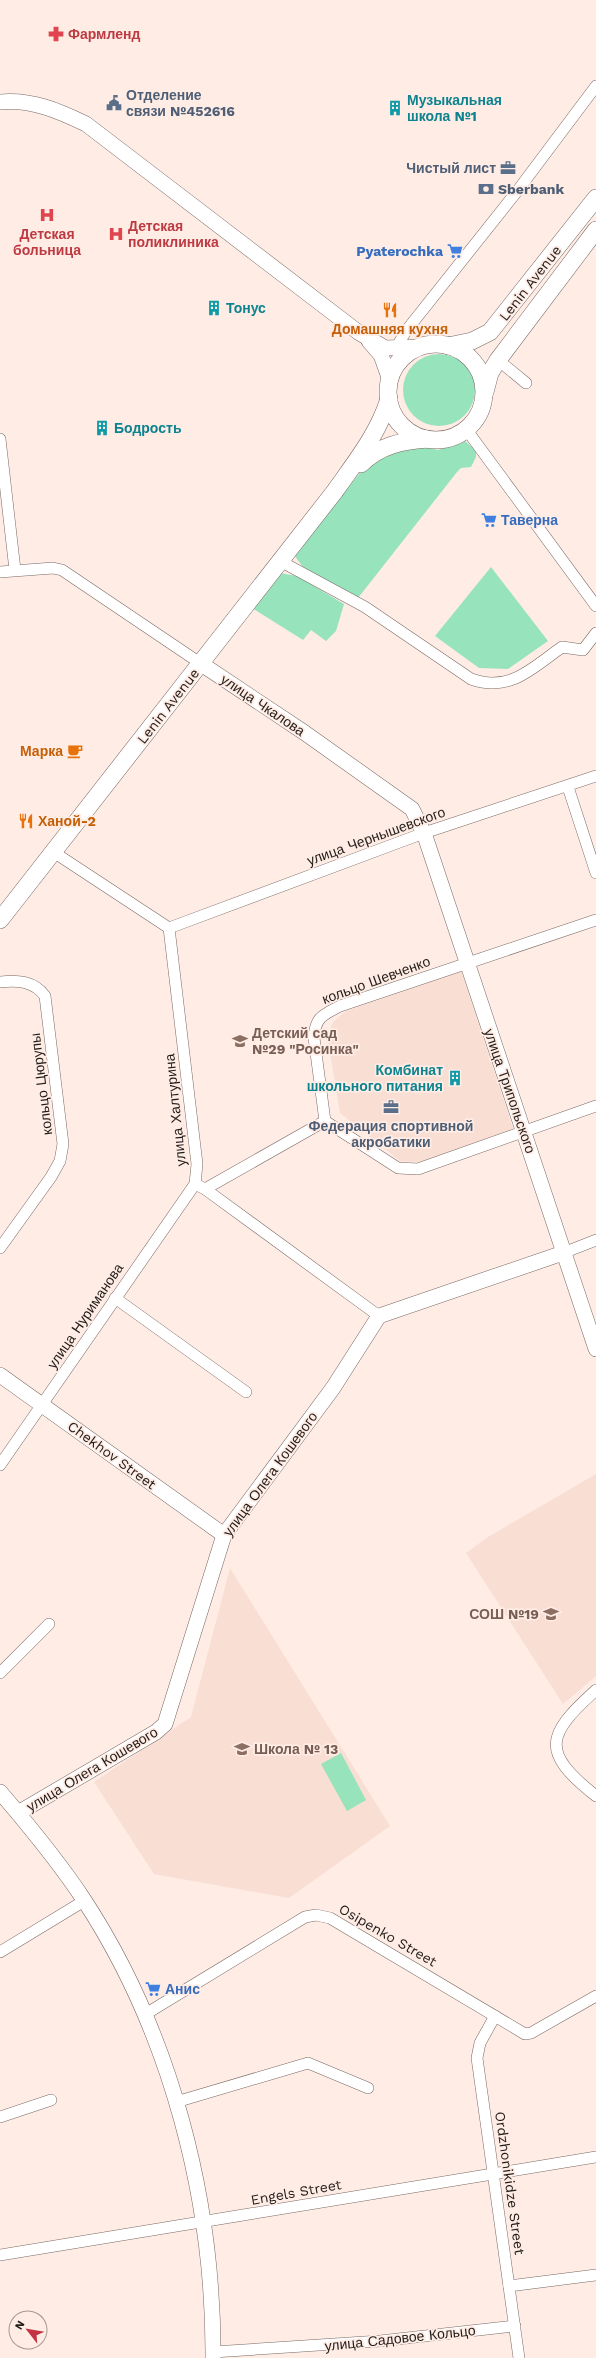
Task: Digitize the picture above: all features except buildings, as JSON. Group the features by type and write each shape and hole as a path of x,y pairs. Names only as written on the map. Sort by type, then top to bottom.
{"main road":[{"name":"Lenin Avenue","path":"448,346 472,341 490,332 596,198"},
{"name":"Lenin Avenue","path":"484,394 490,373 498,360 596,230"},
{"path":"439,344 448,346 460,350 478,369 484,394 479,413 466,429 448,438 428,439 418,436 402,425 391,408 389,399 390,380 401,361 420,347 439,344"},
{"name":"Lenin Avenue","path":"0,920 335,491 371,441 379,427 389,399"},
{"name":"Lenin Avenue","path":"335,491 364,462 378,451 394,443 428,439"}],"street":[{"path":"396,348 406,331 518,190 596,86"},
{"path":"0,102 36,104 61,112 86,124 358,332 385,348 420,347"},
{"path":"358,332 381,355 390,380"},
{"path":"498,360 526,383"},
{"path":"466,429 596,606"},
{"path":"0,439 15,570"},
{"path":"280,561 365,607 471,680 483,683 496,684 521,676 562,647 582,650 596,633"},
{"name":"улица Чкалова","path":"0,572 53,568 62,570 304,733 412,809 424,833"},
{"name":"улица Чернышевского","path":"169,928 424,833 568,787 596,776"},
{"path":"568,787 596,873"},
{"name":"улица Трипольского","path":"424,833 466,964 524,1131 563,1253 596,1349"},
{"path":"58,855 169,928"},
{"name":"кольцо Шевченко","path":"325,1121 314,1038 315,1026 322,1015 340,1006 596,920"},
{"name":"улица Халтурина","path":"169,928 200,1187"},
{"name":"кольцо Цюрупы","path":"0,982 25,982 39,988 45,996 62,1144 60,1161 51,1177 0,1248"},
{"path":"596,1106 418,1169 398,1168 325,1121 200,1187 379,1316 563,1253 596,1240"},
{"name":"улица Нуриманова","path":"0,1465 43,1406 115,1298 200,1187"},
{"path":"115,1298 246,1392"},
{"name":"улица Олега Кошевого","path":"18,1813 156,1732 165,1724 224,1536 333,1388 379,1316"},
{"name":"Chekhov Street","path":"0,1375 224,1536"},
{"path":"0,1673 48,1624"},
{"path":"596,1690 570,1714 560,1729 555,1742 555,1752 572,1775 596,1796"},
{"name":"улица Садовое Кольцо","path":"0,1792 18,1813 84,1901 113,1952 144,2015 176,2102 192,2164 203,2223 211,2287 213,2355 380,2341 515,2326"},
{"path":"0,1952 84,1901"},
{"name":"Osipenko Street","path":"144,2015 305,1918 316,1915 330,1918 525,2034 531,2033 596,1996"},
{"name":"Ordzhonikidze Street","path":"495,2016 480,2043 477,2058 519,2358"},
{"path":"176,2102 308,2063 368,2088"},
{"path":"0,2117 52,2100"},
{"name":"Engels Street","path":"0,2255 203,2223 596,2157"},
{"path":"509,2286 596,2275"}],"shaded area":[{"path":"461,971 514,1131 420,1162 400,1161 340,1113 328,1040 330,1030 333,1022 346,1011"},
{"name":"СОШ №19","path":"596,1474 596,1676 563,1704 466,1553 488,1537"},
{"name":"Школа № 13","path":"230,1568 390,1826 289,1898 154,1874 94,1782 191,1717"}],"green space":[{"path":"432,354 446,354 453,356 465,364 473,376 475,390 473,404 465,416 453,424 446,426 432,426 425,424 413,416 405,404 403,397 403,383 405,376 413,364 425,356"},
{"path":"464,440 476,451 476,457 471,467 461,468 457,472 358,598 303,567 294,555 367,464 414,444 438,450"},
{"path":"491,567 548,641 508,669 479,668 435,636"},
{"path":"280,573 297,576 344,604 336,631 326,641 311,630 303,640 252,608"},
{"path":"341,1753 366,1800 347,1811 321,1764"}],"place":[{"name":"Фармленд","path":"56,34"},
{"name":"Отделение связи №452616","path":"114,103"},
{"name":"Музыкальная школа №1","path":"395,108"},
{"name":"Чистый лист","path":"508,168"},
{"name":"Sberbank","path":"486,189"},
{"name":"Детская больница","path":"47,215"},
{"name":"Детская поликлиника","path":"116,234"},
{"name":"Pyaterochka","path":"455,251"},
{"name":"Тонус","path":"214,308"},
{"name":"Домашняя кухня","path":"390,310"},
{"name":"Бодрость","path":"102,428"},
{"name":"Таверна","path":"489,520"},
{"name":"Марка","path":"75,751"},
{"name":"Ханой-2","path":"26,821"},
{"name":"Детский сад №29 \"Росинка\"","path":"240,1041"},
{"name":"Комбинат школьного питания","path":"455,1078"},
{"name":"Федерация спортивной акробатики","path":"391,1107"},
{"name":"СОШ №19","path":"551,1614"},
{"name":"Школа № 13","path":"242,1749"},
{"name":"Анис","path":"153,1989"}]}
